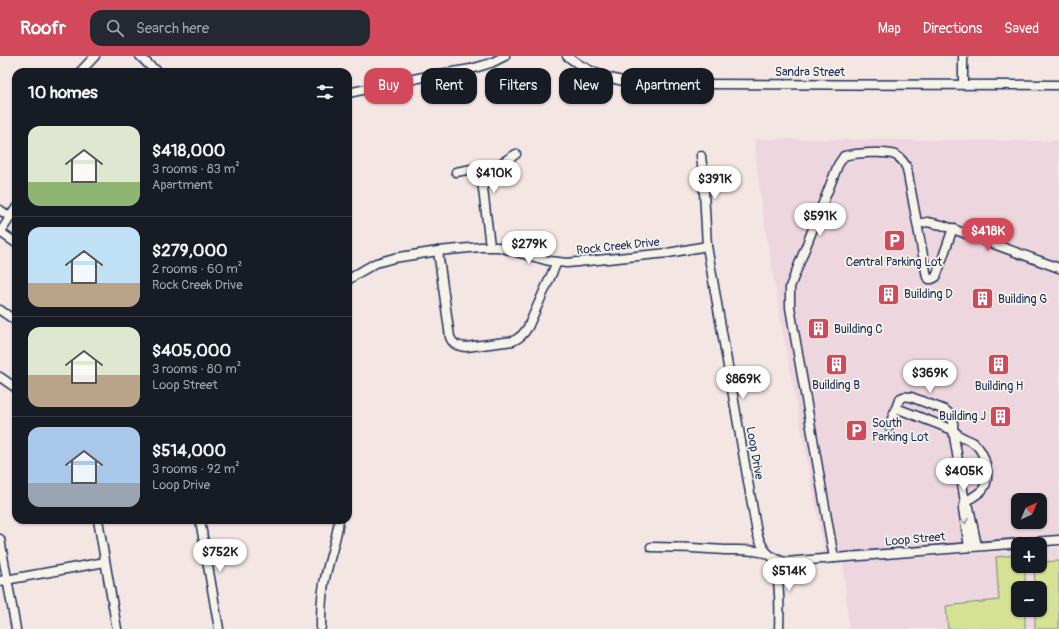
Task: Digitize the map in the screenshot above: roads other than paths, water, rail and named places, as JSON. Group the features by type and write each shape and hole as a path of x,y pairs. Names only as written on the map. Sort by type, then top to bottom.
{"street":[{"path":"84,68 95,56"},
{"path":"140,56 154,68"},
{"path":"352,91 471,69 491,63 505,56"},
{"name":"Sandra Street","path":"567,56 584,68 602,76 613,80 635,83 1059,85"},
{"path":"963,56 963,84"},
{"path":"834,558 794,332 790,307 790,287 838,165 844,156 858,153 888,153 895,155 905,163 918,224 926,277 929,279 936,277 953,228"},
{"path":"456,172 483,170 500,164 516,154"},
{"name":"Loop Drive","path":"701,156 704,173 707,246 757,533 761,546 771,556 777,573 780,607 779,629"},
{"path":"483,170 482,181 490,246"},
{"path":"0,210 10,217"},
{"path":"12,214 0,232 12,240"},
{"path":"918,224 927,222 953,228 1059,268"},
{"name":"Rock Creek Drive","path":"352,277 376,263 394,258 438,251 490,246 558,262 577,262 640,256 707,246"},
{"path":"438,251 450,337 454,344 461,347 512,341 522,336 528,327 558,262"},
{"path":"0,310 12,318"},
{"path":"0,377 12,385"},
{"path":"889,427 899,400 902,397 911,397 945,410 953,418 953,430 965,502 963,509 973,547"},
{"path":"896,408 953,430 959,436 974,443 980,448 984,456 987,475 986,482 984,488 965,502"},
{"path":"956,446 960,440 965,438"},
{"path":"99,524 117,629"},
{"path":"201,524 219,629"},
{"path":"321,627 323,590 338,524"},
{"path":"0,539 4,580 16,629"},
{"name":"Loop Street","path":"651,547 748,551 763,553 778,561 785,562 1059,540"},
{"path":"4,580 105,562"}],"place":[{"name":"Central Parking Lot","path":"894,241"},
{"name":"Building D","path":"889,294"},
{"name":"Building G","path":"983,299"},
{"name":"Building C","path":"819,329"},
{"name":"Building B","path":"836,364"},
{"name":"Building H","path":"999,365"},
{"name":"Building J","path":"1001,416"},
{"name":"South Parking Lot","path":"857,430"}]}
